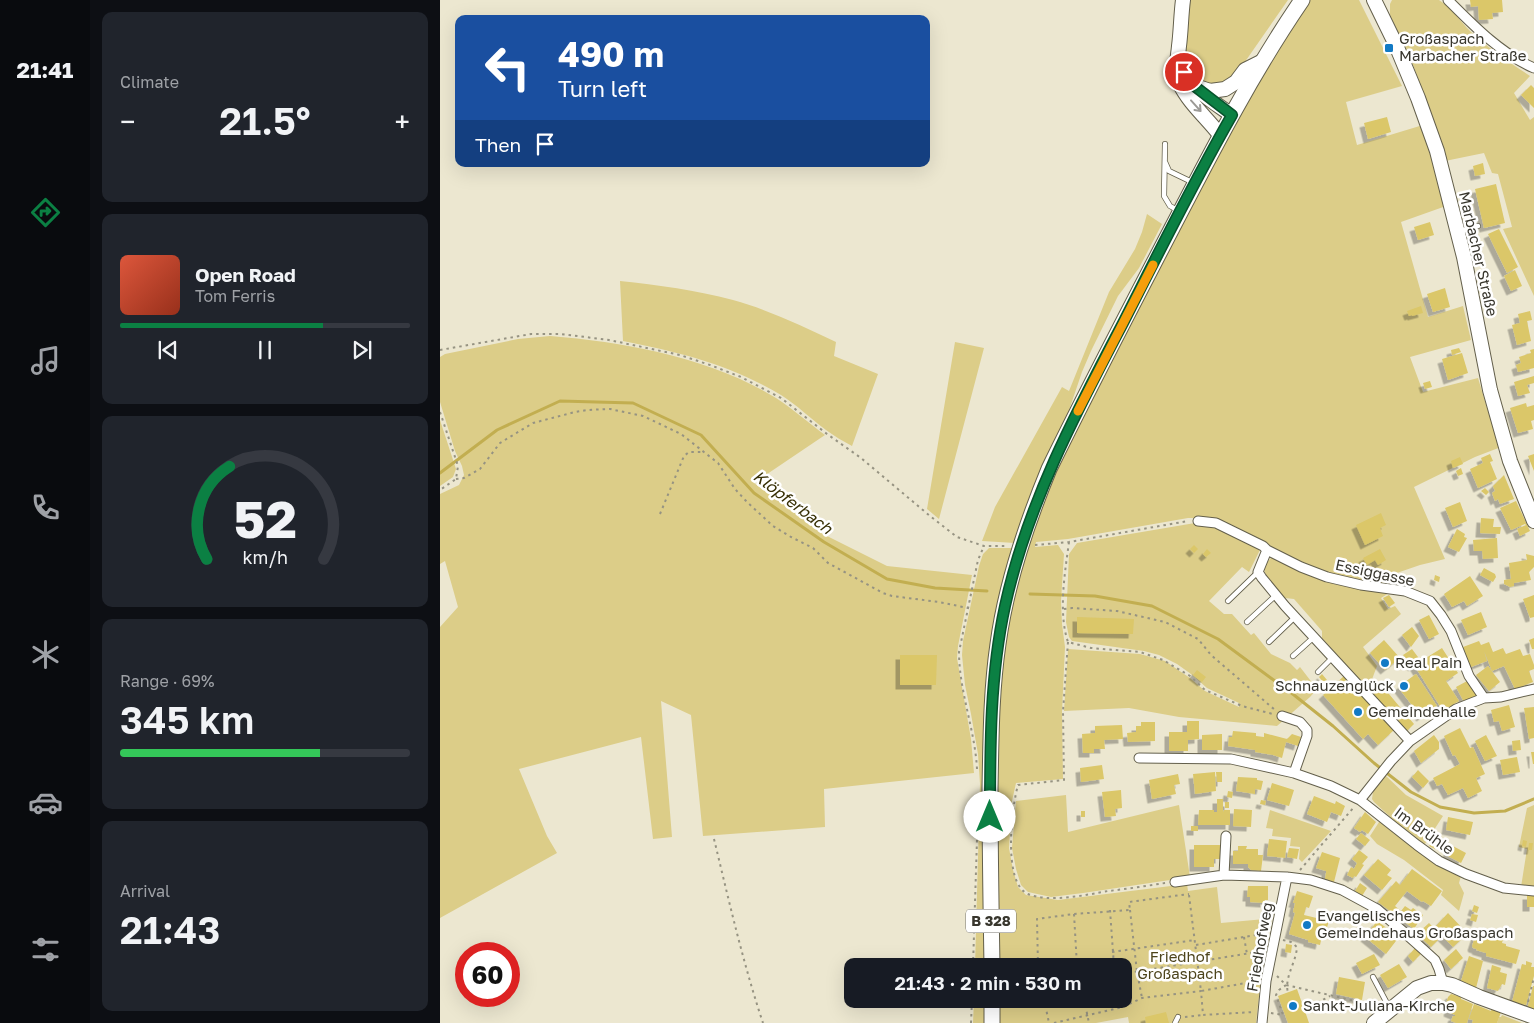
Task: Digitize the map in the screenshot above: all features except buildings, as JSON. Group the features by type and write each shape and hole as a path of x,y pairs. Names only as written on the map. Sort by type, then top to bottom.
{"main road":[{"name":"B 328","path":"992,958 991,715 993,680 998,642 1009,588 1027,527 1049,469 1220,134 1261,62 1302,0"},
{"path":"992,1008 992,1023"}],"street":[{"path":"1183,0 1176,67 1180,83 1186,94 1220,134"},
{"name":"Marbacher Straße","path":"1374,0 1396,45 1437,151 1464,257 1490,390 1510,461 1534,520"},
{"path":"1448,0 1497,45 1534,68"},
{"path":"1179,46 1184,72 1193,85 1232,115"},
{"path":"1193,85 1210,91 1225,89 1236,82 1245,70 1261,62"},
{"name":"Essiggasse","path":"1198,521 1216,523 1263,546 1267,550 1327,577 1361,585 1405,591 1430,601 1451,631 1469,676 1484,698"},
{"path":"1267,550 1258,572 1262,578 1295,617 1410,742"},
{"path":"1360,800 1391,761 1410,742 1456,709 1484,698 1502,697 1534,689"},
{"path":"1282,716 1300,722 1307,730 1307,736 1294,772"},
{"name":"Im Brühle","path":"1139,758 1231,759 1294,772 1332,784 1360,800 1440,862 1504,888 1534,891"},
{"path":"1224,875 1226,836"},
{"path":"1175,882 1224,875 1290,877 1311,880 1342,890 1377,909 1406,934 1434,960 1443,983"},
{"name":"Friedhofweg","path":"1262,1023 1266,1012 1266,981 1272,949 1290,877"},
{"path":"1374,1023 1388,1005 1417,988 1431,983 1452,985 1478,997 1530,1016"}],"lane":[{"path":"1165,144 1164,196 1170,206 1180,212"},
{"path":"1164,161 1168,171 1195,183"},
{"path":"1457,232 1478,226"},
{"path":"1228,601 1258,572"},
{"path":"1246,622 1276,595"},
{"path":"1268,642 1295,617"},
{"path":"1293,656 1314,636"},
{"path":"1318,672 1333,657"},
{"path":"1373,977 1388,1005"},
{"path":"1175,1023 1178,1017"}],"path":[{"path":"440,350 530,334 561,334 609,340 680,355 710,365 741,377 781,398 861,458 957,537 984,546 1006,546"},
{"path":"440,490 456,479 464,478 480,469 500,443 533,423 587,410 610,409 643,416 681,434 700,448 718,464 736,489 773,526 813,548 828,563 892,596 968,608"},
{"path":"440,412 458,466 456,479"},
{"path":"660,514 684,456 689,452 703,452"},
{"path":"1036,545 1069,542 1188,521 1198,521"},
{"path":"1069,542 1064,580 1063,623 1068,642 1063,712 1064,780 1018,785 1014,801 1010,848 1019,886 1027,894 1050,898 1081,896 1175,882"},
{"path":"977,773 959,652 978,560 984,546"},
{"path":"1064,609 1117,611 1164,622 1198,640 1211,655 1282,716"},
{"path":"1068,642 1091,648 1140,652 1164,660 1190,676 1205,690 1242,706 1282,716"},
{"path":"1290,877 1360,800"},
{"path":"973,958 977,837"},
{"path":"714,839 733,919 763,1023"},
{"path":"1142,998 1129,902 1189,894 1196,944 1202,1015"},
{"path":"1038,958 1037,919 1110,910 1130,910"},
{"path":"1110,910 1113,958"},
{"path":"1074,914 1077,958"},
{"path":"1196,944 1262,934"},
{"path":"1244,937 1246,954"},
{"path":"1276,938 1291,942 1296,947 1296,953 1286,985 1288,993"},
{"path":"1112,952 1195,940"},
{"path":"1132,973 1272,949"},
{"path":"1530,1016 1534,977"},
{"path":"1132,1003 1142,998 1266,981"},
{"path":"1178,1017 1266,1012 1283,1015 1276,995 1286,985 1364,1003 1369,1000 1388,1005"},
{"path":"1306,1010 1330,996"},
{"path":"971,1023 972,1008"},
{"path":"1046,1008 1049,1023"},
{"path":"1086,1008 1089,1023"},
{"path":"1054,1023 1120,1008"}],"green space":[{"path":"1188,0 1288,0 1233,79 1211,87 1194,80 1185,63 1183,43"},
{"name":"Friedhof Großaspach","path":"1309,0 1359,0 1402,86 1346,102 1357,145 1423,125 1446,206 1401,222 1428,317 1463,306 1471,340 1410,357 1423,392 1478,378 1501,447 1475,457 1414,487 1445,559 1391,575 1388,586 1345,578 1314,568 1200,518 1188,518 1068,539 1036,542 1035,547 1058,545 1064,554 1061,601 1065,647 1062,712 1063,779 1016,783 1012,801 1009,848 1018,887 1026,895 1058,900 1187,884 1188,891 1217,887 1221,923 1265,919 1261,979 1256,1023 1129,1023 1128,1017 1096,1023 998,1023 998,1008 1132,1008 1132,958 998,958 997,708 1008,615 1029,536 1055,471 1213,164 1255,87"},
{"path":"1392,0 1439,0 1484,43 1530,76 1514,93 1530,120 1534,117 1534,296 1503,229 1512,227 1498,174 1492,173 1484,153 1445,161 1443,148 1410,57 1390,15"},
{"path":"1147,214 1162,224 1139,268 1118,296 1091,351 1066,419 1015,543 982,541 995,507 1062,387 1069,391 1109,292 1135,249"},
{"path":"620,281 677,288 733,300 773,313 836,342 834,356 878,374 852,446 829,432 781,395 743,375 685,355 623,341"},
{"path":"550,336 608,343 667,354 724,372 776,398 825,435 754,483 827,536 887,566 972,575 957,658 971,739 974,773 824,789 825,827 703,836 691,715 661,701 672,837 653,839 641,737 519,769 547,836 557,853 440,918 440,627 458,607 445,561 440,564 440,494 459,485 464,475 440,402 440,357 445,354 518,339"},
{"path":"955,342 984,348 939,519 927,509"},
{"path":"440,420 456,469 453,477 440,486"},
{"path":"1195,523 1216,525 1257,546 1260,550 1249,572 1242,567 1209,601 1224,614 1232,614 1251,635 1254,633 1271,654 1290,663 1297,670 1300,667 1317,689 1277,726 1179,717 1129,708 1064,711 1068,649 1140,654 1165,661 1205,691 1239,707 1239,703 1207,688 1177,664 1159,655 1144,651 1072,641 1069,637 1066,622 1069,554 1077,543"},
{"path":"989,548 1013,548 986,683 983,784 986,958 975,958 980,784 978,754 965,685 962,655 963,641 983,554"},
{"path":"1276,557 1334,584 1389,593 1381,598 1388,609 1395,606 1401,614 1363,647 1377,666 1368,690 1322,638 1322,631 1294,599 1285,598 1268,579 1264,565 1271,558"},
{"path":"1385,775 1406,795 1443,816 1423,847 1372,799 1373,792"},
{"path":"1066,795 1068,832 1179,805 1190,877 1051,897 1028,892 1021,885 1012,848 1016,801"},
{"path":"1534,805 1534,888 1521,887 1527,849 1519,847 1527,808"},
{"path":"1270,810 1331,831 1302,862 1299,859 1300,847 1290,846 1291,838 1272,836 1273,829 1266,828"},
{"path":"1381,819 1427,858 1461,876 1459,883 1464,893 1459,911 1441,895 1443,890 1404,860 1377,844 1370,836"},
{"path":"974,1008 986,1008 987,1023 973,1023"},
{"path":"1502,1015 1522,1023 1497,1023"}],"waterway":[{"name":"Klöpferbach","path":"440,473 497,430 560,401 633,403 701,435 754,493 824,542 887,579 935,588 987,591"},
{"name":"Klöpferbach","path":"1030,594 1095,596 1152,606 1218,639 1294,695 1411,792 1440,807 1474,813 1505,811 1534,799"}],"slow traffic":[{"path":"1078,411 1153,265"}],"place":[{"name":"Großaspach Marbacher Straße","path":"1389,48"},
{"name":"Real Pain","path":"1385,663"},
{"name":"Schnauzenglück","path":"1404,686"},
{"name":"Gemeindehalle","path":"1358,712"},
{"name":"Evangelisches Gemeindehaus Großaspach","path":"1307,925"},
{"name":"Sankt-Juliana-Kirche","path":"1293,1006"}],"route":[{"path":"990,817 991,715 998,642 1014,570 1038,495 1049,469 1117,334 1220,134 1232,115 1193,85 1184,72"}]}
